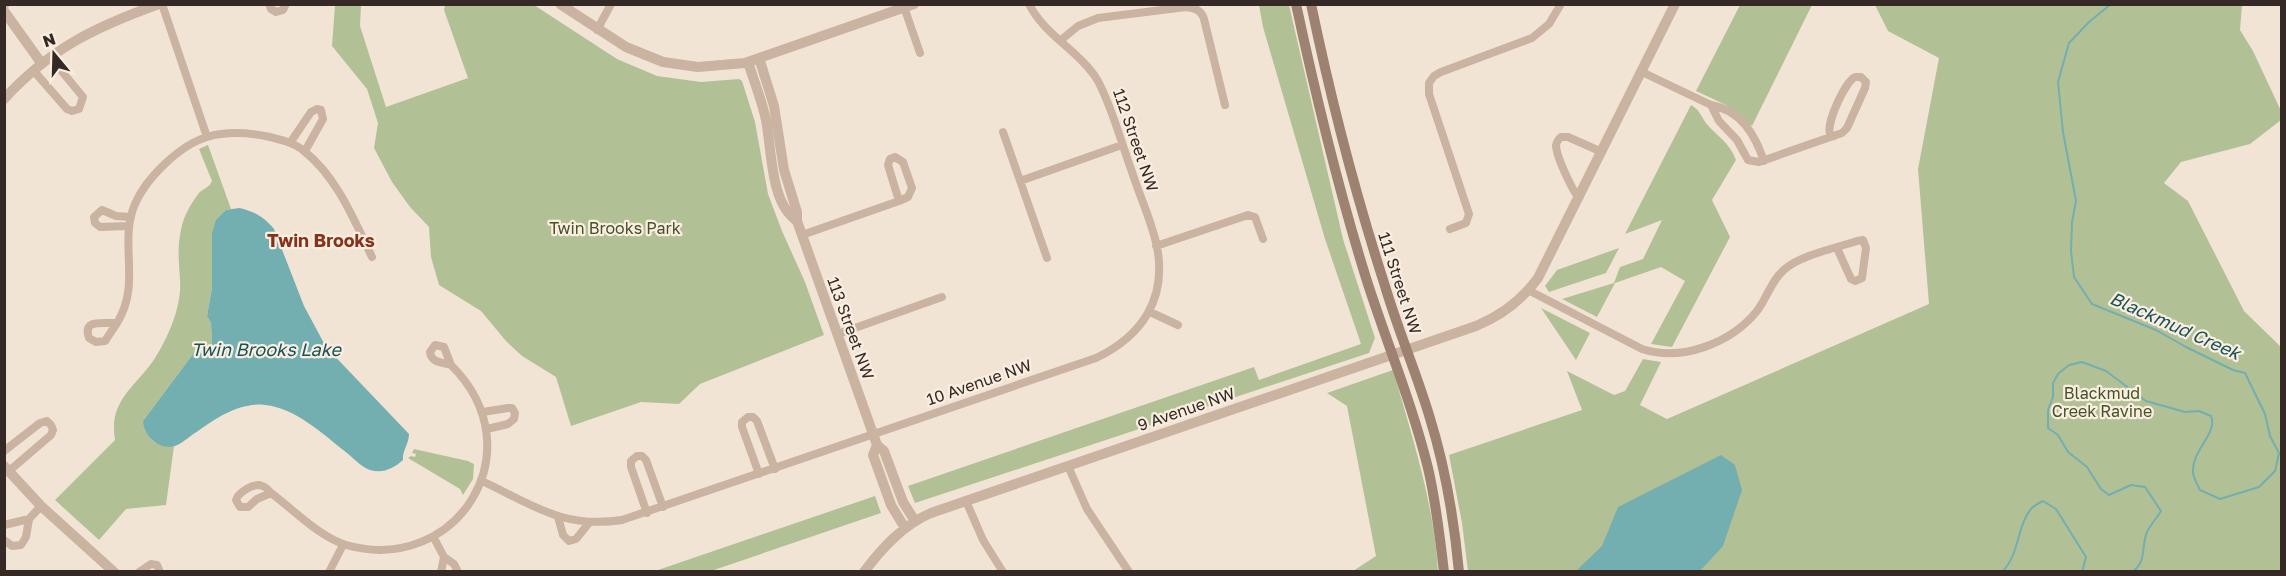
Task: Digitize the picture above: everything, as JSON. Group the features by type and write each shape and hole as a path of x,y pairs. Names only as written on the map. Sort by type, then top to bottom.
{"main road":[{"name":"111 Street NW","path":"1296,4 1336,175 1427,467 1444,572"},
{"name":"111 Street NW","path":"1311,4 1323,64 1350,172 1366,228 1429,415 1443,466 1452,513 1459,572"}],"street":[{"path":"4,99 42,64 92,31 160,4 207,137"},
{"path":"269,4 276,12 283,10 286,4"},
{"path":"560,4 597,30 651,58 675,64 711,67 754,60 907,6 920,53"},
{"name":"112 Street NW","path":"1029,4 1039,20 1084,60 1098,81 1156,246 1158,275 1150,312"},
{"path":"1450,229 1466,223 1469,214 1429,94 1428,87 1431,79 1441,72 1532,38 1549,24 1561,4"},
{"name":"9 Avenue NW","path":"864,572 880,552 915,521 966,501 1483,323 1505,310 1538,278 1675,4"},
{"path":"597,30 610,6"},
{"path":"1061,40 1084,23 1098,18 1186,7 1198,9 1204,19 1225,105"},
{"path":"5,11 42,64 67,109 72,111 79,109 83,97 42,64"},
{"name":"113 Street NW","path":"754,60 774,106 784,170 797,212 797,221 875,440 884,451 903,502 915,521"},
{"path":"1642,72 1711,105 1722,107 1738,117 1751,132 1764,161"},
{"path":"1711,105 1719,121 1737,140 1748,160 1755,163 1842,133 1864,91 1866,82 1861,77 1855,77 1849,81 1830,120 1828,130 1834,135"},
{"path":"290,143 310,112 316,108 321,110 323,119 305,151"},
{"path":"1003,132 1047,258"},
{"path":"117,323 126,304 130,287 130,221 140,194 154,173 172,158 207,137 261,135 290,143 305,151 338,190 372,257"},
{"path":"1579,198 1572,190 1566,175 1556,147 1557,142 1562,137 1568,137 1602,152"},
{"path":"1020,181 1122,145"},
{"path":"802,234 899,201 908,197 912,188 903,162 895,157 890,159 888,165 899,201"},
{"path":"1156,246 1248,214 1255,217 1263,239"},
{"path":"1528,290 1637,347 1656,353 1677,353 1699,349 1734,332 1756,312 1782,271 1800,260 1857,241 1864,242 1866,248 1862,278 1855,281 1851,279 1837,248"},
{"path":"838,334 942,297"},
{"path":"1150,312 1178,325"},
{"name":"10 Avenue NW","path":"482,481 543,512 558,517 589,522 622,520 759,474 875,440 1096,358 1124,342 1150,312"},
{"path":"271,493 322,532 343,544 363,549 388,550 408,547 434,538 465,511 482,481 488,455 487,429 483,412 468,384 451,365"},
{"path":"483,412 512,408 515,413 514,419 508,424 487,429"},
{"path":"759,474 742,427 742,422 748,417 753,417 757,421 775,469"},
{"path":"4,451 40,423 47,421 51,424 53,430 51,435 7,468 41,506 114,572"},
{"name":"113 Street NW","path":"875,440 873,455 891,505 905,528"},
{"path":"647,513 631,466 632,459 636,456 642,456 646,460 663,507"},
{"path":"1068,466 1087,509 1130,572"},
{"path":"966,501 982,540 1003,572"},
{"path":"4,540 12,546 21,545 26,537 29,519 41,506"},
{"path":"558,517 563,535 569,541 576,539 589,522"},
{"path":"4,525 29,519"},
{"path":"434,538 444,558 454,564 458,572"},
{"path":"329,572 343,544"},
{"path":"441,572 444,558"},
{"path":"139,572 151,564 157,565 160,572"}],"green space":[{"name":"Twin Brooks Park","path":"335,5 361,5 360,26 386,107 468,78 444,10 445,5 534,5 617,59 657,76 701,82 739,79 742,81 755,122 768,194 805,282 824,335 700,384 679,404 641,402 571,426 556,377 522,356 481,311 439,285 431,257 429,227 410,207 392,182 374,148 378,123 367,89 332,46"},
{"path":"1259,5 1289,5 1343,239 1375,338 1369,353 915,503 908,486 1254,367 1259,380 1361,344 1325,239 1263,27"},
{"path":"1740,5 1812,5 1752,126 1726,105 1696,91"},
{"name":"Blackmud Creek Ravine","path":"1875,5 2242,5 2240,30 2253,51 2281,111 2281,120 2250,144 2181,162 2164,183 2188,201 2244,311 2281,347 2281,571 1468,571 1462,523 1449,455 1582,410 1567,371 1614,395 1625,391 1643,359 1661,362 1640,405 1667,419 1929,304 1918,169 1939,58 1888,31"},
{"path":"1691,105 1727,144 1736,160 1712,200 1730,237 1672,347 1651,344 1685,281 1661,267 1615,283 1597,317 1562,299 1614,283 1620,267 1643,259 1662,220 1625,234"},
{"path":"208,145 231,209 226,210 213,261 212,288 207,316 211,323 212,344 209,350 193,354 143,421 153,441 174,446 166,505 126,509 99,540 55,500 115,440 114,426 120,404 155,358 170,330 179,300 179,249 182,225 193,201 212,181 199,149"},
{"path":"1619,248 1606,273 1549,292 1545,286 1557,270"},
{"path":"1541,308 1590,333 1576,360"},
{"path":"1393,370 1427,495 1438,571 1353,571 1376,556 1347,406 1327,393"},
{"path":"414,449 474,464 473,479 463,495 460,489 408,458 415,457 416,454 412,453"},
{"path":"875,496 881,513 711,571 655,571"}],"water":[{"name":"Twin Brooks Lake","path":"239,208 258,215 274,229 304,306 326,347 409,434 403,460 396,466 379,471 367,469 299,417 288,411 265,405 238,408 175,446 163,446 149,437 143,421 193,354 209,351 212,344 211,323 207,316 212,288 212,233 216,220 226,210"},
{"path":"1721,455 1735,465 1742,490 1723,546 1700,571 1576,571 1602,546 1618,507"}],"waterway":[{"name":"Blackmud Creek","path":"2111,4 2069,43 2058,82 2063,132 2076,201 2072,222 2071,251 2074,277 2092,304 2156,330 2233,370 2245,373 2265,414 2270,436 2279,453 2275,471 2259,487 2220,499 2200,490 2193,474 2196,456 2211,429 2211,416 2199,411 2185,412 2146,401 2106,371 2082,362 2069,365 2058,374 2053,383 2053,397 2048,410 2048,428 2058,435 2068,452 2087,467 2101,489 2109,495 2131,485 2145,487 2161,511 2145,537 2140,564 2132,572"},
{"name":"Blackmud Creek","path":"2002,572 2012,557 2026,516 2033,507 2043,501 2056,509 2086,557 2082,572"}],"district":[{"name":"Twin Brooks","path":"321,241"}]}
